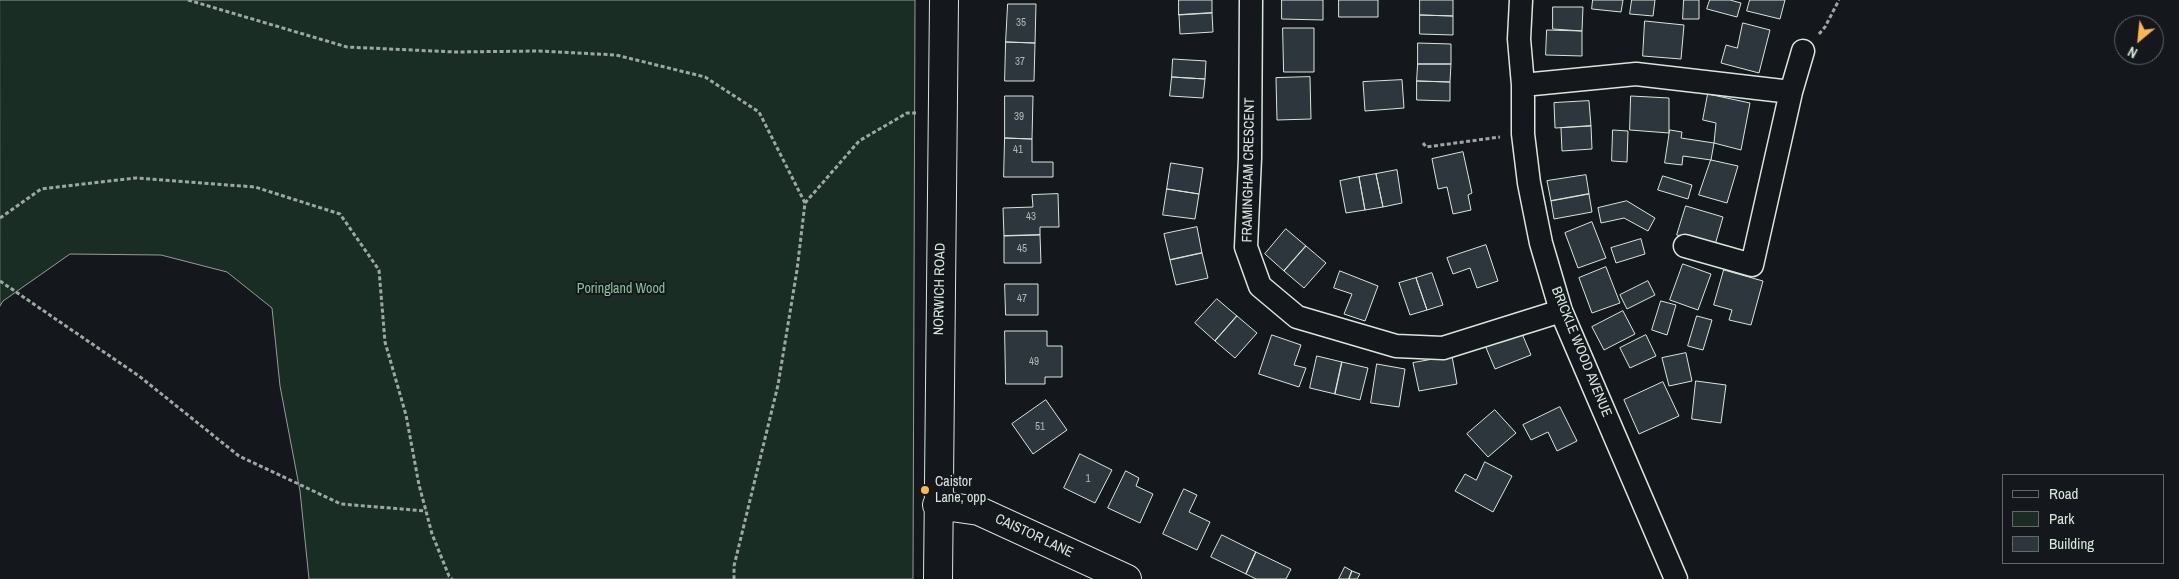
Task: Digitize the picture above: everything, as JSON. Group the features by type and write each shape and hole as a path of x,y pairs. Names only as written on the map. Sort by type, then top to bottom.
{"main road":[{"name":"NORWICH ROAD","path":"938,579 937,505 944,0"},
{"name":"CAISTOR LANE","path":"937,505 979,510 1127,579"}],"street":[{"name":"FRAMINGHAM CRESCENT","path":"1251,0 1250,158 1246,247 1260,286 1297,317 1396,346 1443,348 1561,311"},
{"name":"BRICKLE WOOD AVENUE","path":"1521,0 1519,39 1523,85 1523,134 1529,183 1540,244 1561,311 1676,579"},
{"path":"1684,246 1752,265 1791,92 1803,51"},
{"path":"1523,85 1636,74 1791,92"}],"path":[{"path":"188,0 348,47 455,52 539,51 616,55 705,77 759,112 805,203 797,270 778,385 734,566 734,579"},
{"path":"1803,51 1825,27 1839,0"},
{"path":"805,203 859,141 907,114 943,113"},
{"path":"1423,143 1426,147 1523,134"},
{"path":"0,218 41,189 136,178 254,187 340,214 378,270 385,342 406,415 419,485 432,534 449,576 452,579"},
{"path":"0,281 139,376 239,456 341,504 426,511"}],"green space":[{"name":"Poringland Wood","path":"0,0 915,0 913,579 309,579 300,491 280,386 272,308 227,272 161,255 70,254 3,301 0,306"}],"building":[{"path":"1179,0 1212,0 1212,13 1179,15"},
{"path":"1282,0 1323,0 1323,20 1282,19"},
{"path":"1339,0 1378,0 1378,17 1339,17"},
{"path":"1420,0 1453,0 1453,16 1420,15"},
{"path":"1593,0 1623,0 1621,12 1592,9"},
{"path":"1632,0 1655,0 1653,16 1630,14"},
{"path":"1684,0 1699,0 1699,19 1683,19"},
{"path":"1710,0 1730,0 1741,3 1737,17 1707,9"},
{"path":"1750,0 1785,0 1780,19 1747,11"},
{"path":"1008,4 1036,4 1035,43 1006,42"},
{"path":"1553,7 1583,7 1582,31 1553,29"},
{"path":"1212,13 1213,32 1180,34 1179,15"},
{"path":"1420,15 1453,16 1453,35 1420,34"},
{"path":"1645,21 1684,25 1681,59 1643,56"},
{"path":"1743,23 1770,30 1759,73 1721,63 1726,45 1737,48"},
{"path":"1283,28 1314,28 1314,72 1284,72"},
{"path":"1547,30 1582,31 1582,56 1546,55"},
{"path":"1006,42 1035,43 1034,81 1005,81"},
{"path":"1418,43 1451,44 1451,64 1418,64"},
{"path":"1173,59 1206,61 1205,79 1172,77"},
{"path":"1418,64 1451,64 1450,82 1417,81"},
{"path":"1172,77 1205,79 1203,98 1170,96"},
{"path":"1310,77 1311,119 1277,120 1276,78"},
{"path":"1402,80 1404,108 1365,111 1363,82"},
{"path":"1417,81 1450,82 1450,101 1417,100"},
{"path":"1708,94 1750,103 1741,150 1714,143 1716,123 1703,120"},
{"path":"1005,96 1033,96 1032,139 1005,138"},
{"path":"1631,96 1669,98 1669,133 1630,130"},
{"path":"1589,101 1591,126 1555,128 1554,103"},
{"path":"1591,126 1592,149 1562,151 1561,128"},
{"path":"1613,130 1628,131 1627,162 1612,161"},
{"path":"1670,130 1682,132 1681,138 1714,143 1711,160 1683,156 1682,165 1665,163"},
{"path":"1005,138 1032,139 1032,162 1053,162 1053,177 1004,177"},
{"path":"1463,152 1472,193 1468,195 1471,210 1453,214 1447,187 1438,189 1432,159"},
{"path":"1711,160 1738,166 1727,203 1699,195"},
{"path":"1171,163 1203,168 1199,194 1167,189"},
{"path":"1397,170 1402,203 1383,207 1376,174"},
{"path":"1376,174 1383,207 1365,210 1359,177"},
{"path":"1586,175 1589,194 1551,201 1547,181"},
{"path":"1663,176 1692,185 1688,199 1658,190"},
{"path":"1359,177 1365,210 1346,213 1340,181"},
{"path":"1167,189 1199,194 1195,219 1163,215"},
{"path":"1058,194 1059,227 1040,227 1040,235 1004,236 1003,208 1033,207 1032,195"},
{"path":"1589,194 1592,212 1554,219 1551,201"},
{"path":"1627,201 1655,218 1648,231 1624,218 1601,223 1598,208"},
{"path":"1686,206 1723,217 1715,245 1677,235"},
{"path":"1592,222 1606,258 1578,268 1565,233"},
{"path":"1197,227 1202,253 1170,260 1164,234"},
{"path":"1286,229 1306,246 1284,271 1265,254"},
{"path":"1040,235 1041,263 1004,263 1004,236"},
{"path":"1641,239 1645,254 1616,263 1611,248"},
{"path":"1486,245 1498,281 1477,288 1470,268 1453,274 1447,258"},
{"path":"1306,246 1326,263 1304,288 1284,271"},
{"path":"1202,253 1208,278 1176,285 1170,260"},
{"path":"1683,264 1711,274 1698,310 1670,300"},
{"path":"1606,267 1620,303 1592,313 1579,278"},
{"path":"1724,270 1763,281 1751,325 1729,320 1732,310 1714,305"},
{"path":"1340,271 1378,286 1365,321 1344,314 1352,294 1334,288"},
{"path":"1432,273 1443,305 1427,310 1416,278"},
{"path":"1416,278 1427,310 1410,315 1399,283"},
{"path":"1648,281 1655,295 1627,309 1620,295"},
{"path":"1005,284 1038,284 1038,315 1006,315"},
{"path":"1217,299 1237,316 1215,341 1195,323"},
{"path":"1661,301 1676,305 1667,335 1652,330"},
{"path":"1623,311 1635,334 1604,350 1592,327"},
{"path":"1237,316 1257,333 1235,358 1215,341"},
{"path":"1697,316 1712,320 1703,350 1688,346"},
{"path":"1520,329 1531,355 1495,369 1484,343"},
{"path":"1005,331 1047,331 1047,346 1062,346 1062,377 1045,377 1045,384 1006,384"},
{"path":"1272,335 1301,345 1294,365 1306,368 1299,387 1259,374"},
{"path":"1646,335 1656,356 1630,368 1620,348"},
{"path":"1686,353 1692,381 1669,386 1662,358"},
{"path":"1317,356 1342,362 1335,394 1310,388"},
{"path":"1452,356 1457,384 1419,391 1413,363"},
{"path":"1342,362 1368,368 1360,400 1335,394"},
{"path":"1377,364 1405,369 1399,407 1371,403"},
{"path":"1696,381 1726,385 1721,423 1692,419"},
{"path":"1663,382 1679,416 1639,434 1624,400"},
{"path":"1046,400 1067,430 1033,454 1012,424"},
{"path":"1560,407 1577,441 1557,451 1548,432 1531,440 1523,425"},
{"path":"1495,410 1516,433 1488,457 1467,434"},
{"path":"1080,454 1112,470 1095,503 1064,488"},
{"path":"1485,462 1512,476 1493,512 1455,491 1465,474 1476,480"},
{"path":"1126,471 1139,478 1136,486 1153,494 1140,523 1108,508"},
{"path":"1184,489 1197,495 1189,512 1210,522 1197,550 1163,534"},
{"path":"1222,535 1256,552 1246,574 1211,557"},
{"path":"1256,552 1291,569 1286,579 1256,579 1246,574"},
{"path":"1345,567 1352,571 1349,579 1339,579"},
{"path":"1352,571 1360,574 1357,579 1349,579"}],"place":[{"name":"Caistor Lane, opp","path":"925,490"}]}
